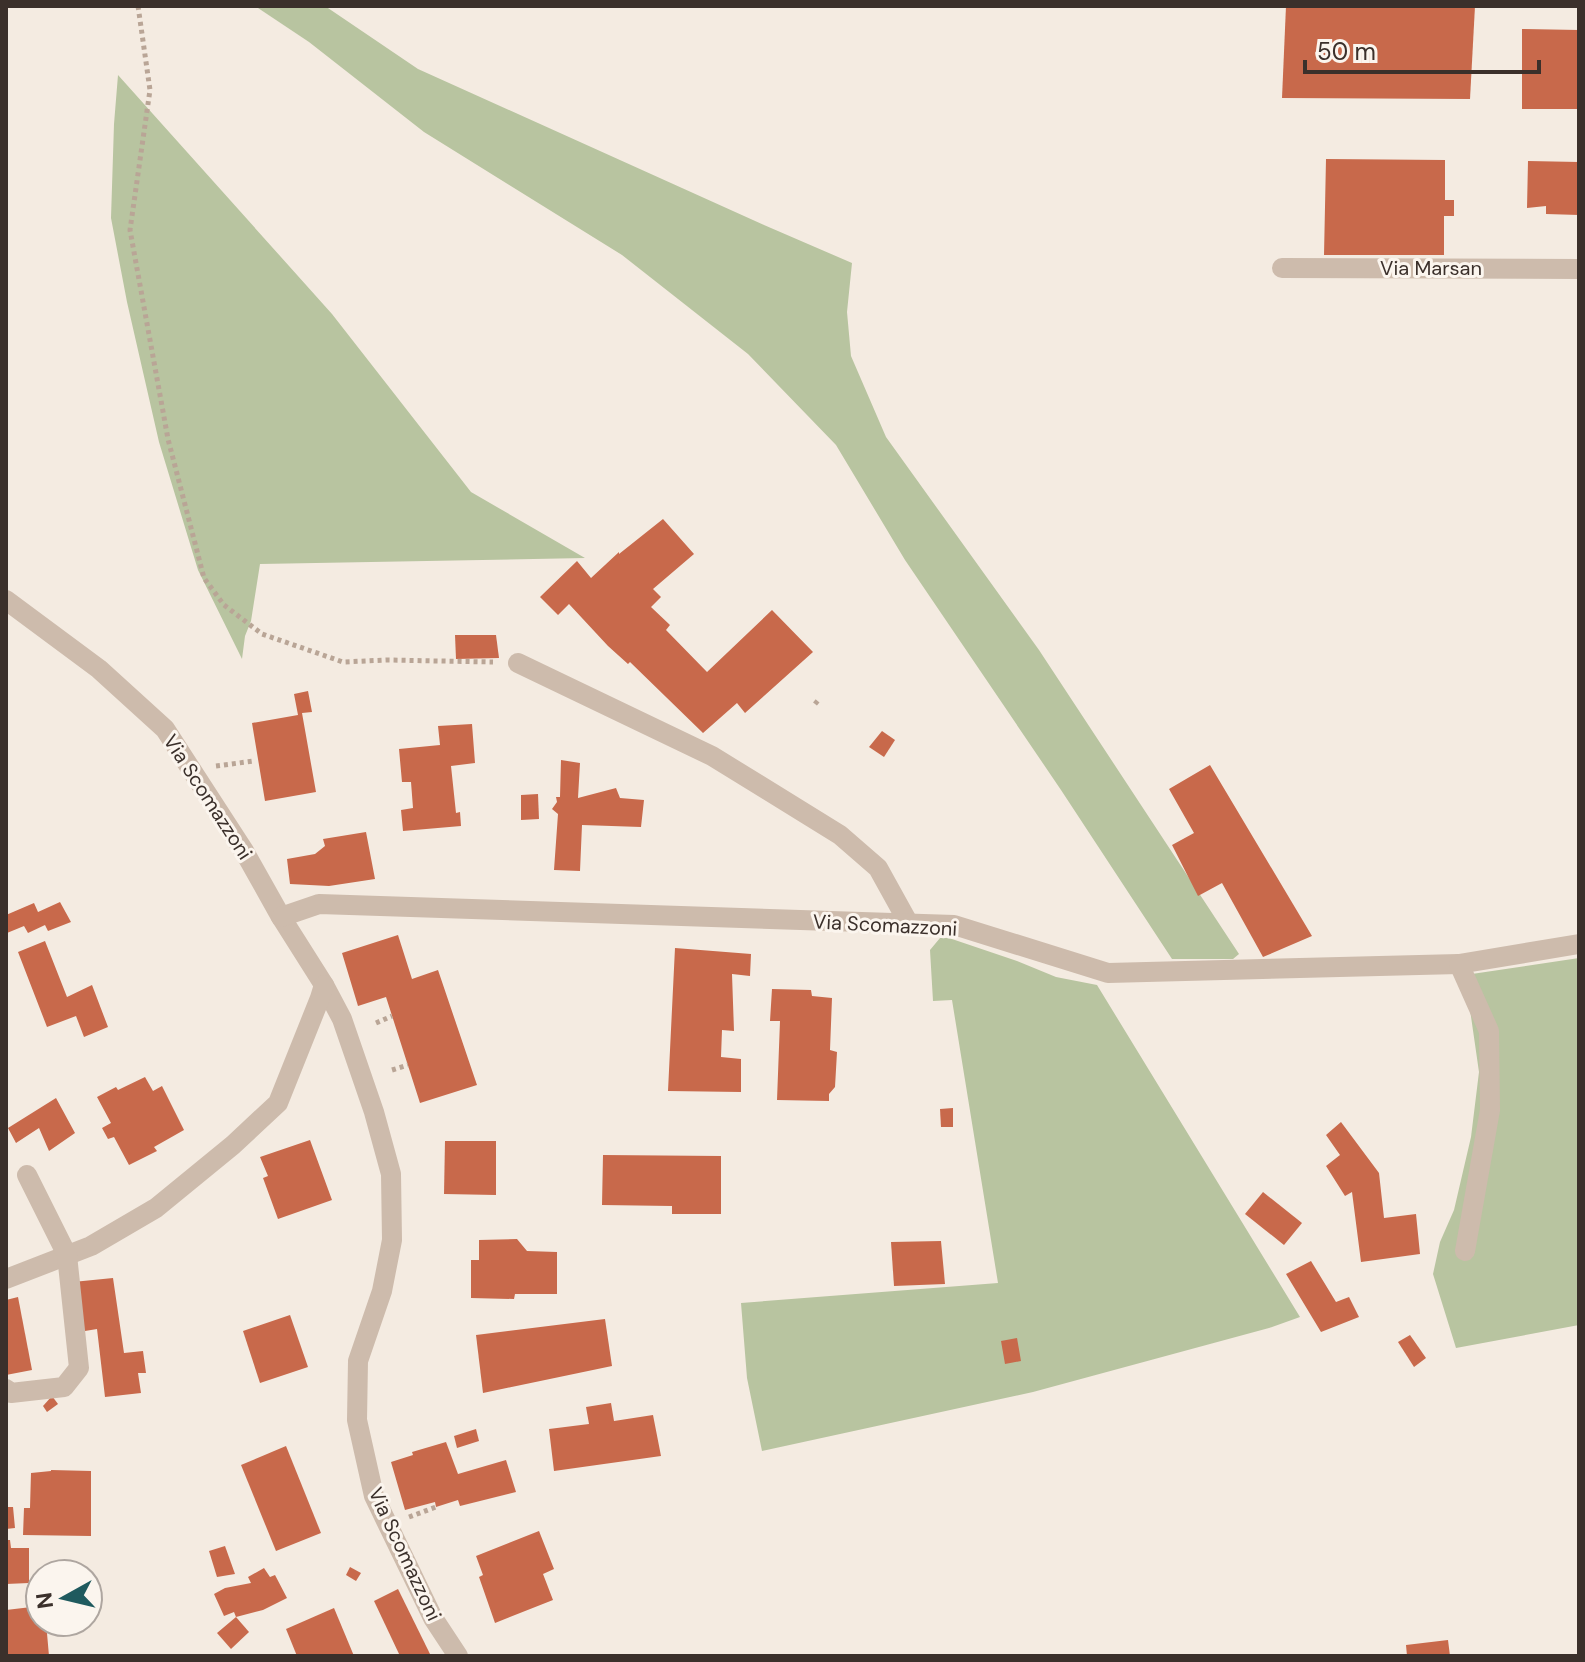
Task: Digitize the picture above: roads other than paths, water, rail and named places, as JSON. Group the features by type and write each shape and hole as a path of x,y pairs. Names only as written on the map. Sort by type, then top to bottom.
{"street":[{"name":"Via Marsan","path":"1282,268 1579,269"},
{"name":"Via Scomazzoni","path":"6,600 99,669 165,729 244,851 342,1019 374,1112 391,1174 392,1240 382,1291 358,1361 357,1420 374,1496 433,1618 458,1656"},
{"path":"518,663 712,756 840,835 878,868 909,924"},
{"name":"Via Scomazzoni","path":"281,917 319,904 954,925 1108,973 1459,964 1579,944"},
{"path":"1459,964 1489,1031 1490,1110 1465,1251"},
{"path":"6,1279 91,1246 156,1208 233,1145 278,1103 324,985"},
{"path":"6,1389 11,1393 64,1387 79,1368 67,1255 27,1175"}]}
